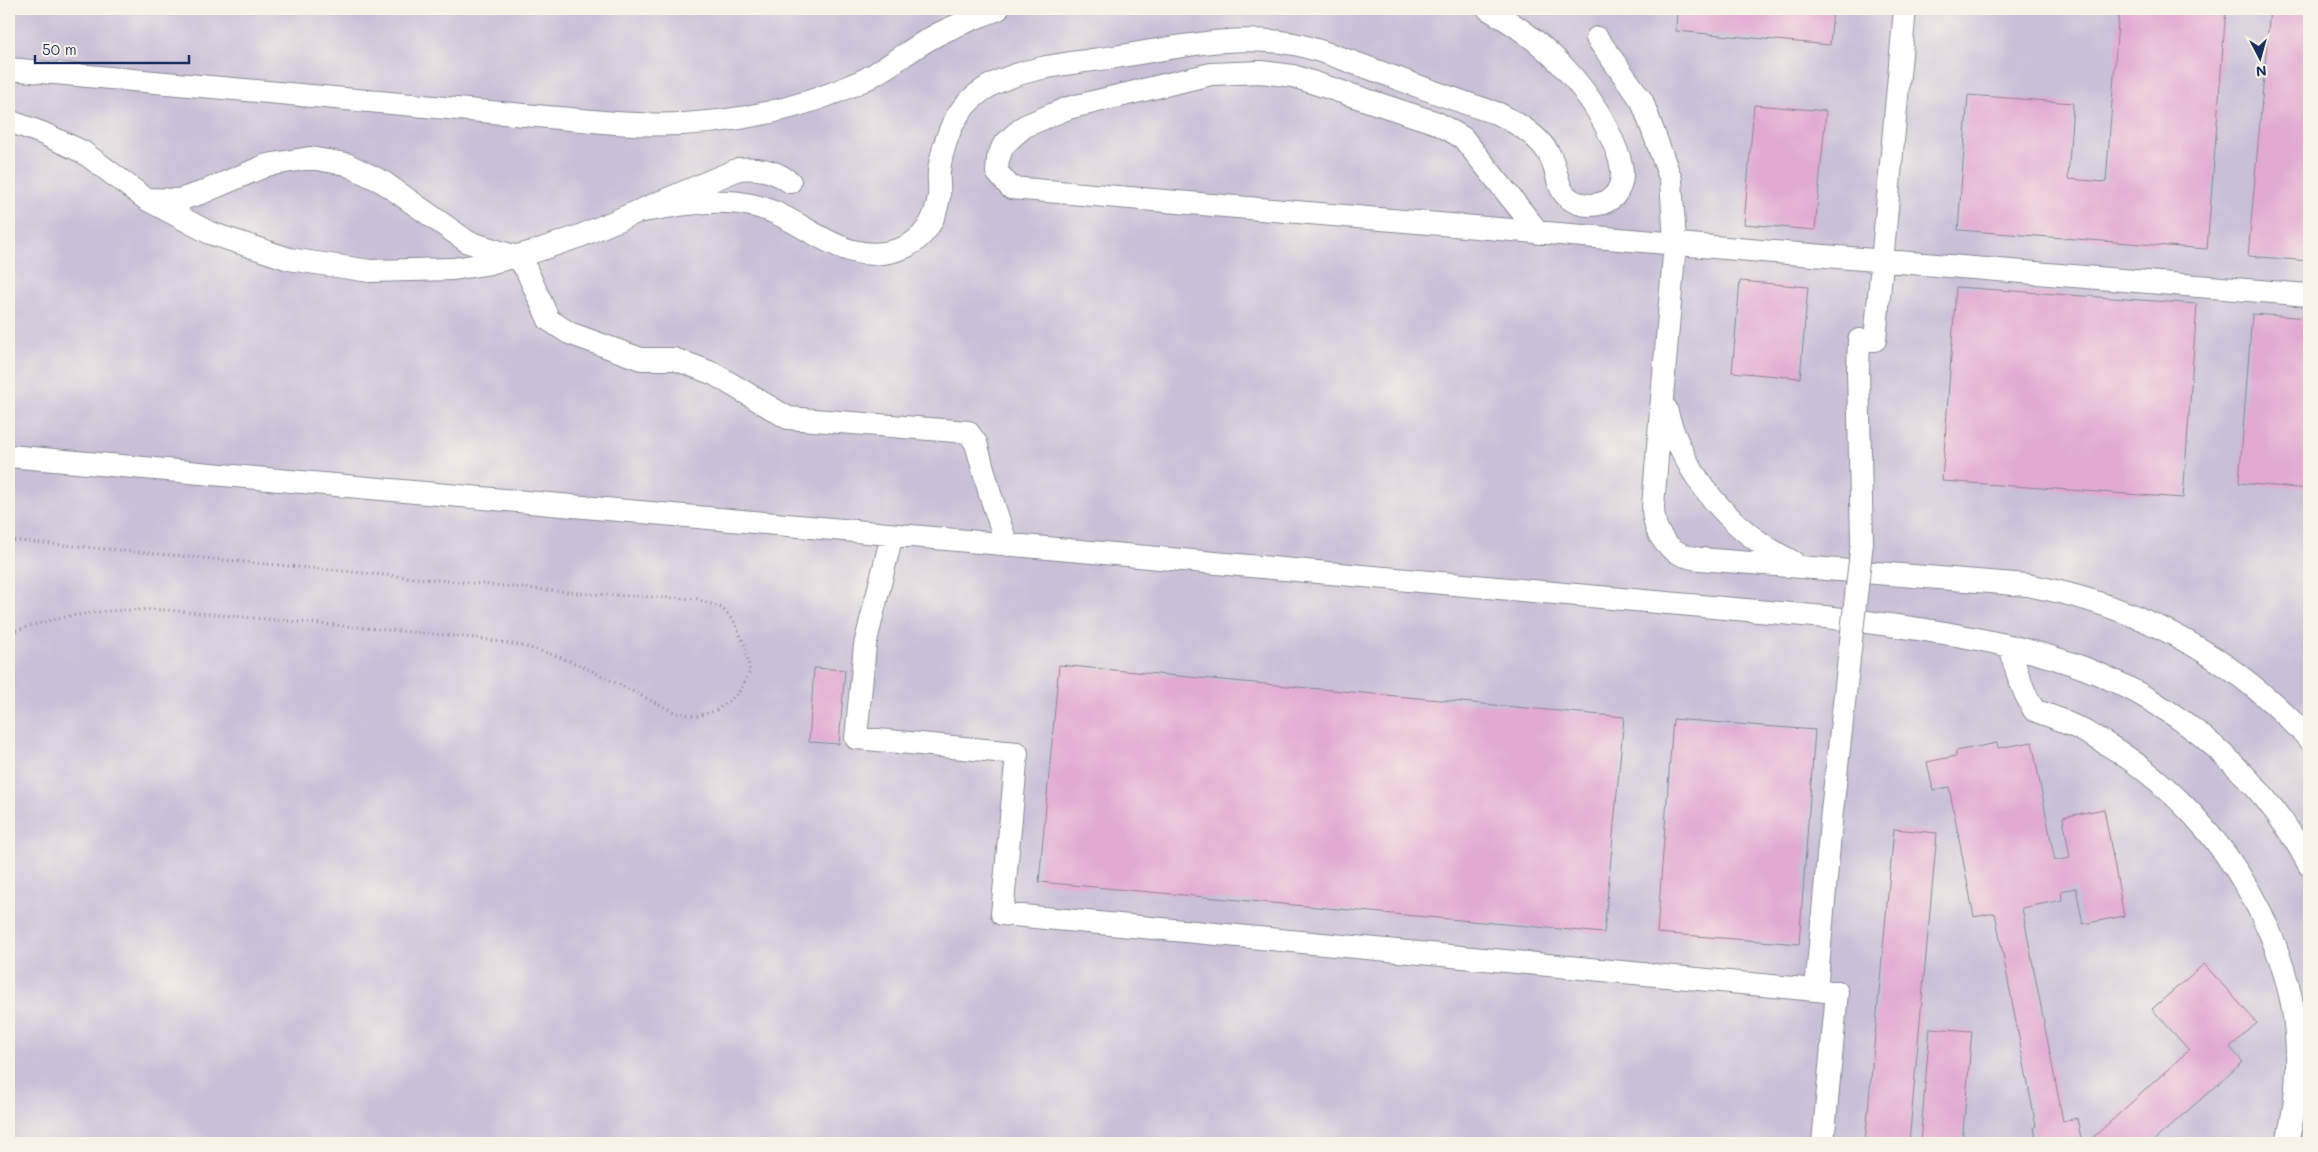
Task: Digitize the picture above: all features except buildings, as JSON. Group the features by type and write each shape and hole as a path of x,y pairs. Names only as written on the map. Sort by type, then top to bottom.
{"lane":[{"path":"9,69 666,126 759,115 816,99 887,68 938,34 998,9"},
{"path":"637,212 716,201 752,205 782,214 840,248 861,254 883,254 903,248 921,237 935,217 939,195 939,172 955,120 962,109 981,91 1032,70 1214,42 1247,40 1280,42 1312,49 1499,114 1518,124 1542,145 1551,159 1558,184 1569,198 1580,204 1592,205 1610,199 1621,182 1620,162 1608,130 1593,104 1571,75 1545,49 1520,29 1488,9"},
{"path":"1816,990 1832,811 1862,542 1859,340 1875,340 1904,9"},
{"path":"1597,38 1642,101 1671,180 1676,243 1652,506 1654,524 1662,540 1675,552 1691,558 2027,585 2102,603 2165,629 2217,659 2258,690 2309,739"},
{"path":"1539,233 1463,138 1437,123 1293,76 1261,72 1211,74 1068,108 1025,126 1003,146 998,159 997,172 1011,188 1539,233 1676,243 1882,262 2309,295"},
{"path":"9,121 42,133 83,152 146,199 210,233 273,255 322,265 370,271 420,271 469,267 517,257 564,242 739,169 760,168 771,171 790,182"},
{"path":"146,199 179,200 201,193 267,165 310,158 346,164 383,182 468,242 517,257 526,269 549,320 570,333 641,359 654,357 674,359 691,365 714,374 788,418 968,432 976,443 1007,545"},
{"path":"1663,399 1676,442 1698,481 1712,499 1732,520 1762,544 1801,566"},
{"path":"9,456 1825,617 1919,629 2060,660 2107,678 2152,701 2193,729 2231,762 2265,799 2290,833 2309,866"},
{"path":"892,535 864,645 856,738 1017,753 1002,914 1837,992 1823,1143"},
{"path":"2011,648 2014,667 2022,691 2034,710 2057,718 2106,744 2129,759 2172,794 2210,835 2242,880 2256,905 2271,938 2287,982 2295,1025 2296,1092 2287,1143"}],"path":[{"path":"9,540 589,594 698,599 722,608 735,623 745,646 750,672 738,694 715,711 697,716 676,713 584,667 557,656 523,646 477,638 166,610 128,609 80,613 34,624 9,633"}],"shaded area":[{"path":"9,9 2309,9 2309,1143 9,1143"}]}
